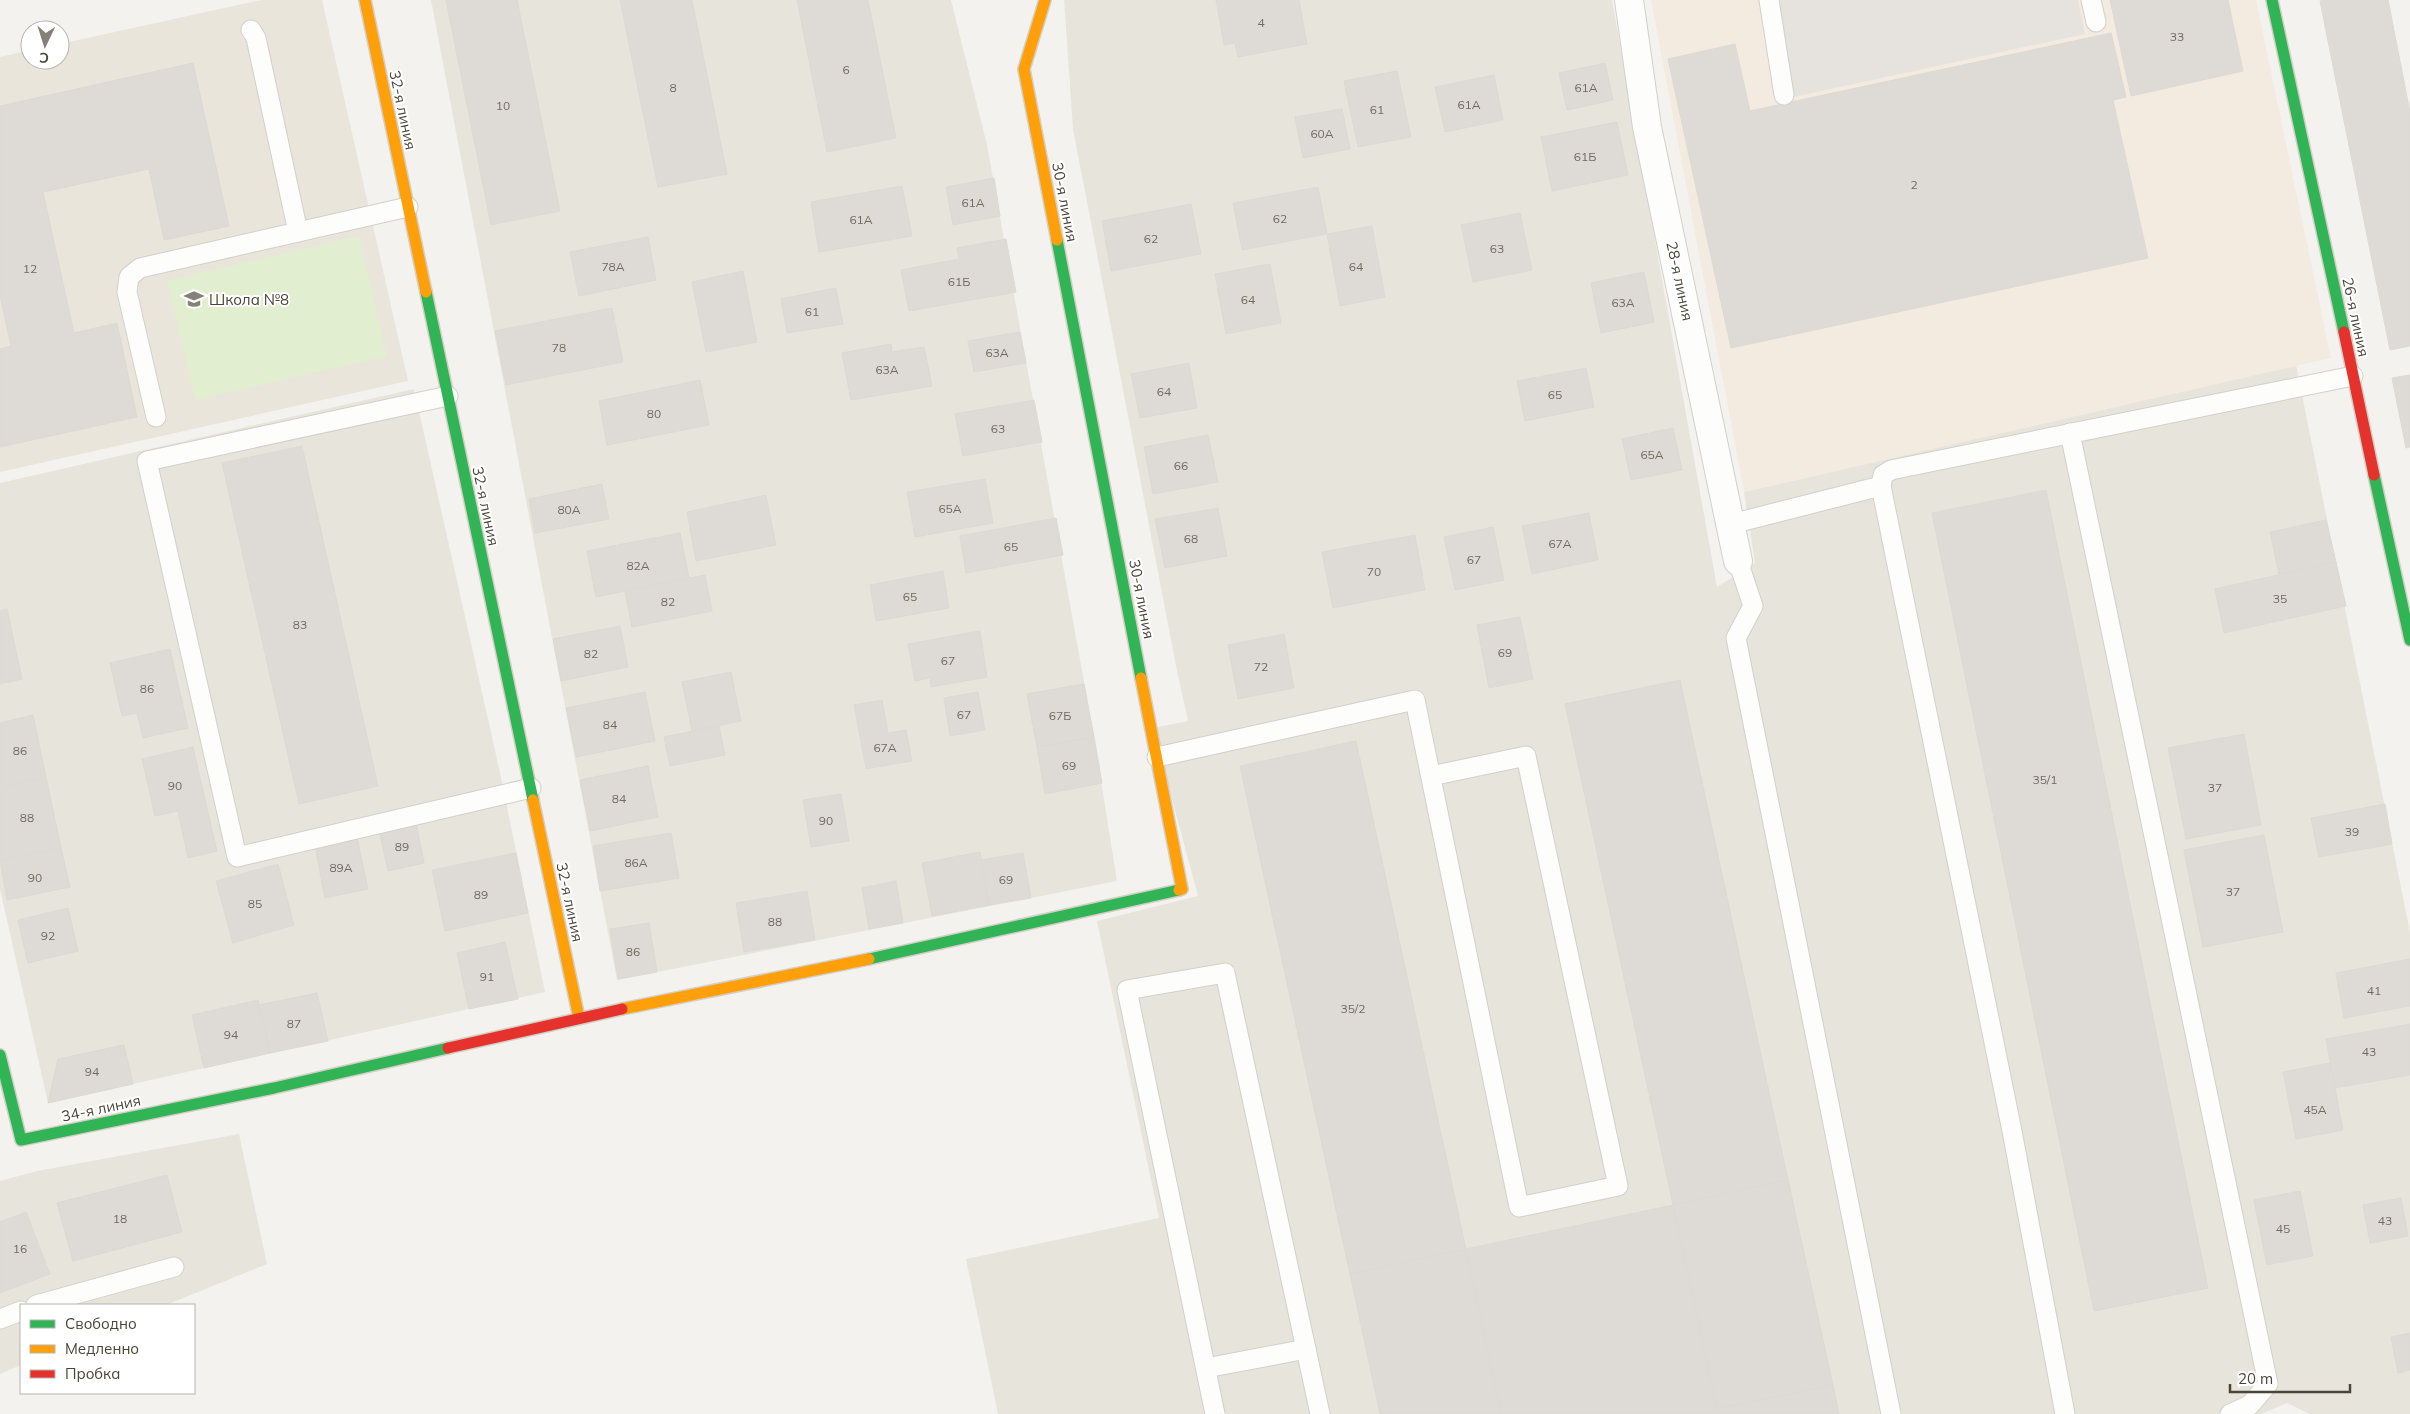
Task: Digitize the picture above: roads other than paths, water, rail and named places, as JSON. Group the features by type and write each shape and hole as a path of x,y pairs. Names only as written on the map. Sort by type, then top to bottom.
{"street":[{"name":"32-я линия","path":"365,0 579,1018"},
{"name":"30-я линия","path":"579,1018 867,960 1182,889 1024,69 1046,0"},
{"name":"28-я линия","path":"1629,0 1648,127 1738,561"},
{"name":"26-я линия","path":"2272,0 2410,640"},
{"name":"34-я линия","path":"0,1055 21,1140 274,1088 579,1018"}],"lane":[{"path":"1768,0 1784,95"},
{"path":"2091,0 2096,22"},
{"path":"250,30 256,38 298,232"},
{"path":"156,417 127,292 130,277 140,268 408,207"},
{"path":"2065,1414 2012,1131 1881,486 1882,475 1891,470 2353,376"},
{"path":"448,396 147,461 237,857 531,788"},
{"path":"2070,434 2268,1384 2250,1405 2230,1414"},
{"path":"1731,524 1881,486"},
{"path":"1738,561 1753,606 1736,638 1891,1414"},
{"path":"1157,757 1415,700 1519,1207 1618,1186 1526,756 1431,776"},
{"path":"1215,1414 1127,990 1225,973 1320,1414"},
{"path":"40,1304 174,1267"},
{"path":"0,1319 20,1311"},
{"path":"1206,1368 1306,1349"}],"place":[{"name":"Школа №8","path":"194,299"}]}
